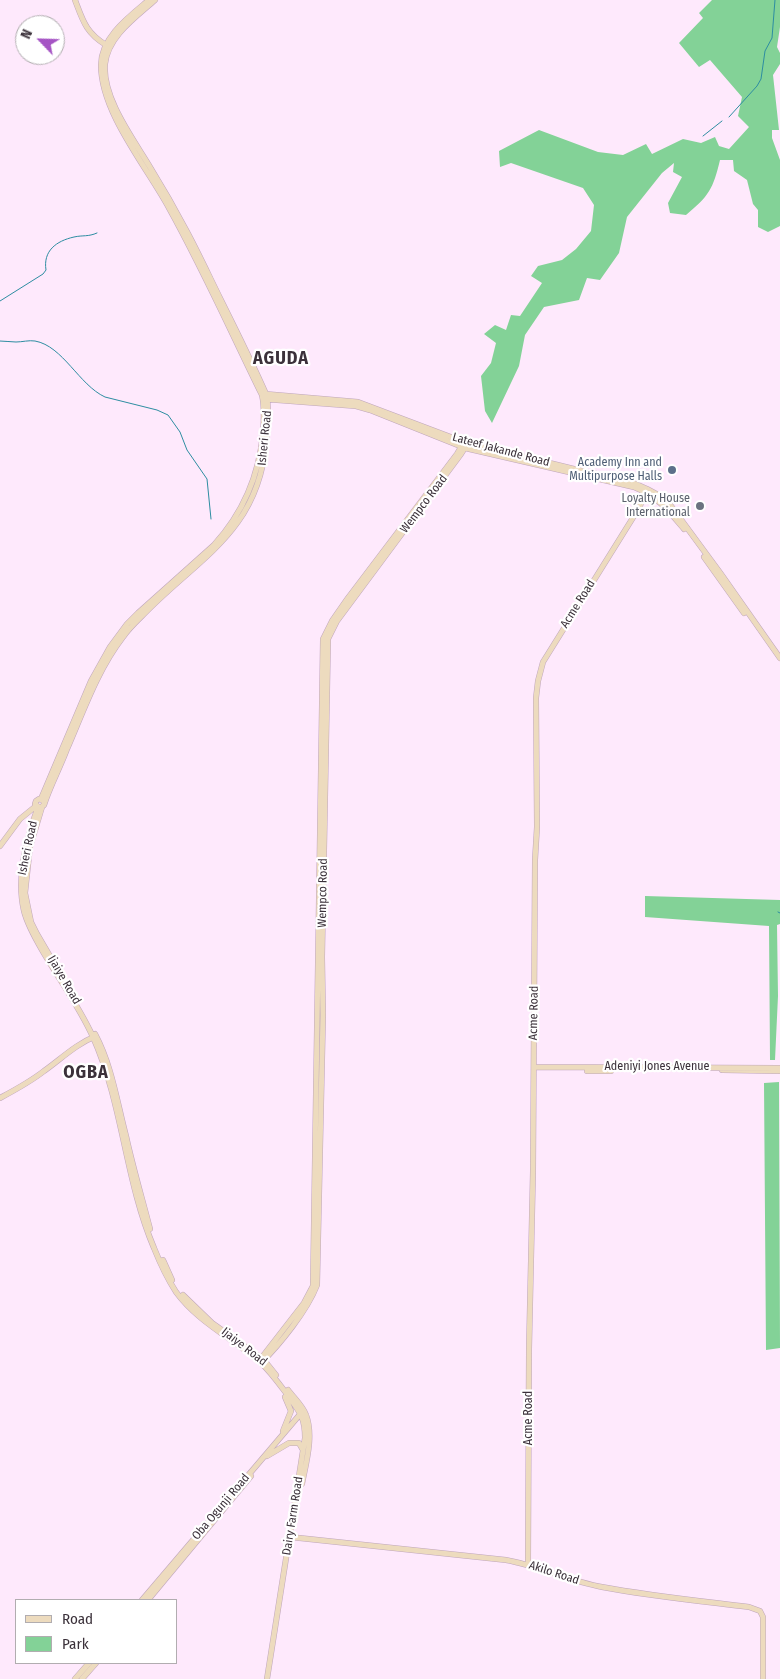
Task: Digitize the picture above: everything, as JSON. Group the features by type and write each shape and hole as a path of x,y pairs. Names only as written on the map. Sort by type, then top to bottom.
{"main road":[{"path":"75,0 84,25 106,49"},
{"path":"106,49 125,21 149,0"},
{"path":"106,49 155,0"},
{"name":"Isheri Road","path":"41,945 24,913 21,890 26,846 40,804 96,671 110,647 151,601 214,545 239,512 253,482 259,462 264,414 265,397 260,380 188,232 127,132 114,105 105,66 106,49"},
{"name":"Isheri Road","path":"106,49 101,66 105,90 118,125 168,206 265,397"},
{"path":"260,380 264,386 273,392 293,397"},
{"name":"Lateef Jakande Road","path":"265,397 330,399 365,404 465,445"},
{"name":"Lateef Jakande Road","path":"265,397 356,406 453,443 646,490 660,496 675,511 780,658"},
{"path":"453,443 457,454"},
{"name":"Wempco Road","path":"261,1361 300,1317 317,1286 323,1015 322,957 327,647 330,633 350,600 465,445"},
{"name":"Wempco Road","path":"350,600 465,445"},
{"name":"Acme Road","path":"528,1564 529,1348 537,810 536,698 543,662 639,508 646,490"},
{"path":"639,508 653,494"},
{"name":"Lateef Jakande Road","path":"653,494 683,528 780,664"},
{"path":"0,840 25,810 40,804"},
{"path":"0,846 20,819 40,804"},
{"name":"Ijaiye Road","path":"41,945 94,1037 107,1076 134,1191 163,1270 176,1291 194,1312 216,1331 261,1361 303,1413"},
{"path":"0,1098 44,1071 65,1053 94,1037"},
{"name":"Adeniyi Jones Avenue","path":"534,1068 780,1070"},
{"name":"Ijaiye Road","path":"261,1361 303,1413"},
{"path":"280,1437 291,1410 283,1389"},
{"name":"Dairy Farm Road","path":"267,1679 277,1620 276,1616 307,1453 308,1425 303,1413"},
{"name":"Dairy Farm Road","path":"291,1538 306,1438 303,1413"},
{"name":"Oba Ogunji Road","path":"249,1476 280,1437 303,1413"},
{"name":"Oba Ogunji Road","path":"143,1599 303,1413"},
{"path":"267,1456 289,1443 295,1442 299,1443 304,1451"},
{"name":"Oba Ogunji Road","path":"149,1599 198,1536"},
{"name":"Akilo Road","path":"291,1538 437,1552 528,1564 601,1586 749,1607 760,1611 763,1616 763,1679"},
{"path":"75,1679 89,1665"},
{"path":"82,1679 89,1665"},
{"name":"Akilo Road","path":"759,1679 763,1667"}],"green space":[{"path":"712,0 780,0 780,27 777,47 780,53 780,64 773,75 779,130 772,130 772,138 780,160 780,226 768,232 758,227 758,210 753,204 747,180 734,171 733,160 720,160 709,191 686,215 670,213 668,203 682,177 673,172 674,163 662,173 627,217 619,253 600,280 587,278 579,300 544,307 525,335 519,366 492,423 485,411 481,376 491,363 496,343 484,334 495,325 506,330 511,315 520,316 542,283 531,276 538,266 562,260 576,249 591,231 594,205 583,188 511,163 500,167 499,151 539,130 598,152 623,155 646,144 652,154 683,139 701,143 715,137 719,146 729,149 749,127 738,116 742,97 710,60 699,67 679,43 703,18 699,13"},
{"path":"645,896 780,900 780,924 777,925 778,996 775,1060 770,1060 769,926 645,917"},
{"path":"779,1082 780,1348 766,1350 764,1083"}],"waterway":[{"path":"729,117 761,79 765,51 772,38 775,0"},
{"path":"703,136 722,121"},
{"path":"0,301 43,274 46,270 49,252 56,244 77,236 97,233"},
{"path":"0,341 35,341 45,344 63,358 87,384 105,397 157,410 168,415 180,432 187,450 207,479 211,519"}],"place":[{"name":"Academy Inn and Multipurpose Halls","path":"672,470"},
{"name":"Loyalty House International","path":"700,506"}],"district":[{"name":"AGUDA","path":"281,359"},
{"name":"OGBA","path":"86,1073"}]}
